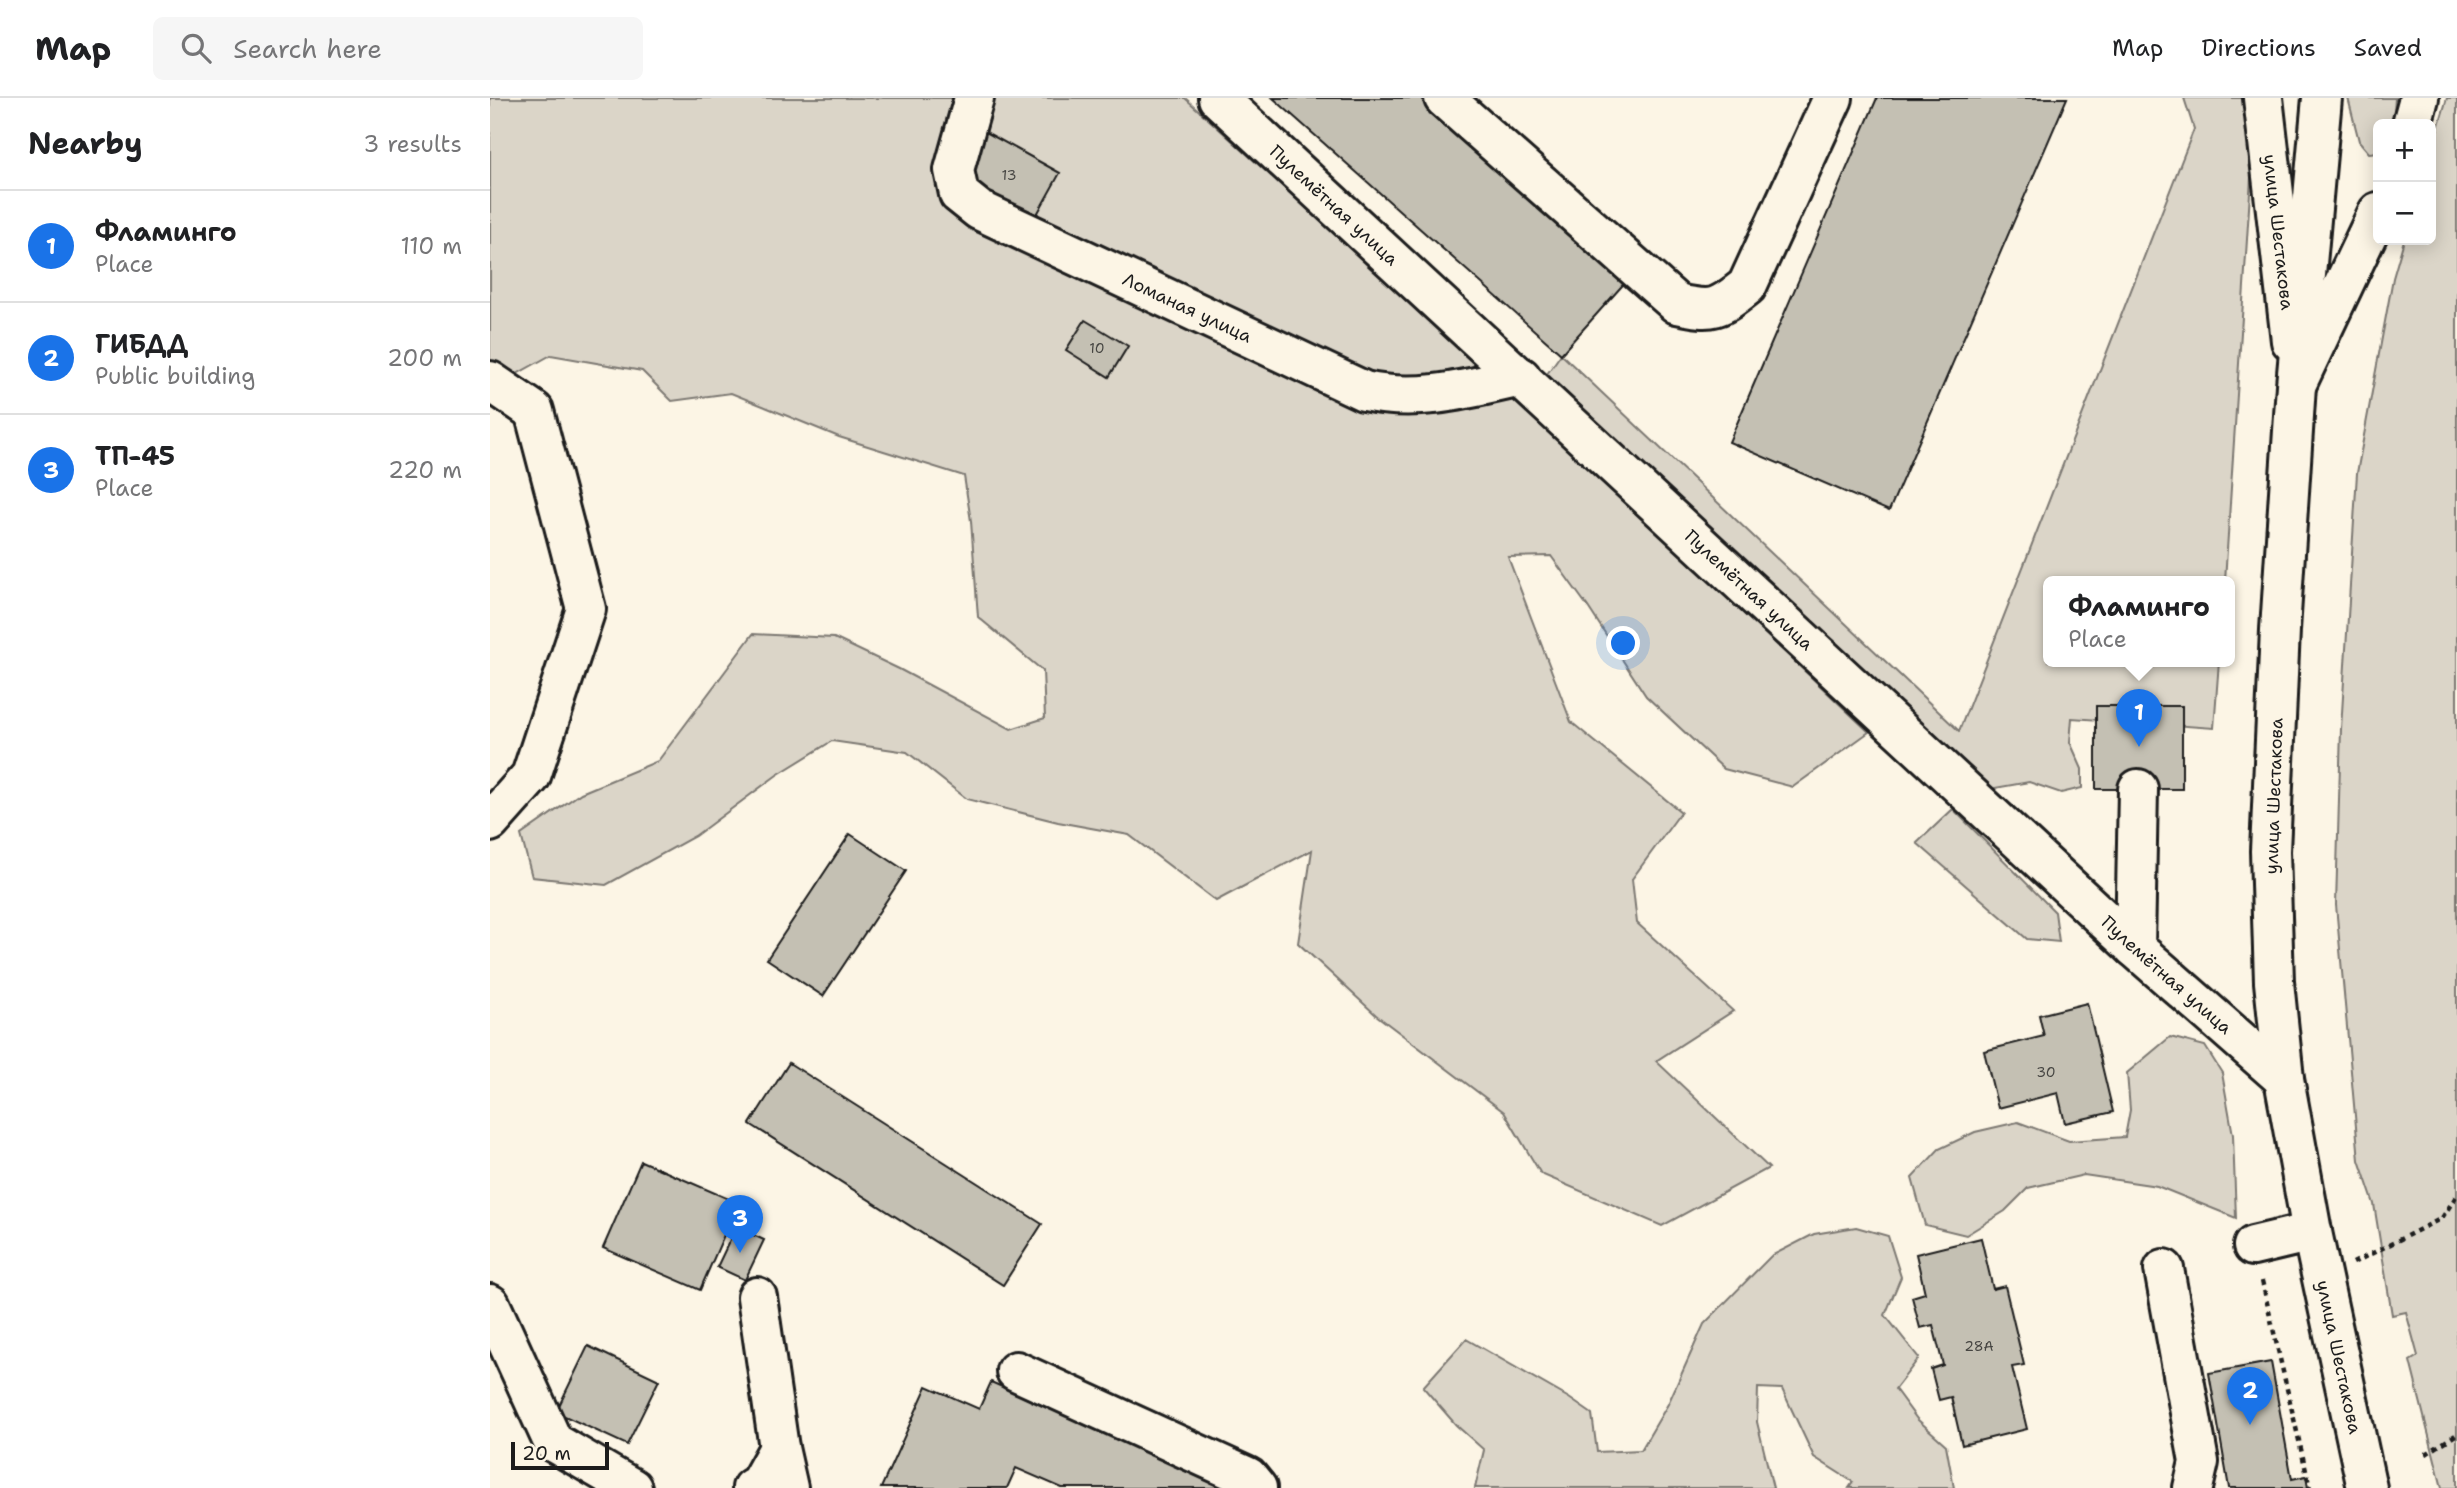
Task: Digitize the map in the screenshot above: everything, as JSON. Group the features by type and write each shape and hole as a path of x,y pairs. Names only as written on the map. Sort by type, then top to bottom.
{"street":[{"name":"Ломаная улица","path":"974,98 954,170 960,194 979,210 1364,391 1408,397 1445,394 1521,377"},
{"name":"Пулемётная улица","path":"1218,98 2135,948 2284,1079"},
{"path":"1444,98 1677,304 1705,310 1725,304 1747,286 1833,98"},
{"name":"улица Шестакова","path":"2263,98 2296,385 2280,630 2270,851 2274,982 2284,1079 2312,1232 2367,1488"},
{"path":"2296,385 2322,98"},
{"path":"2413,119 2419,98"},
{"path":"2296,385 2373,223"},
{"path":"490,381 534,411 586,609 531,776 490,822"},
{"path":"2135,948 2138,789"},
{"path":"2253,1246 2312,1232"},
{"path":"2164,1269 2199,1462 2193,1488"},
{"path":"757,1297 779,1448 788,1488"},
{"path":"490,1304 553,1443 632,1488"},
{"path":"1016,1371 1248,1478 1257,1488"},
{"path":"752,1488 759,1483 779,1448"}],"path":[{"path":"2321,1279 2442,1218 2457,1195"},
{"path":"2253,1246 2310,1488"},
{"path":"2426,1454 2457,1434"}],"shaded area":[{"path":"490,98 1185,98 1515,397 1869,732 1793,787 1724,769 1646,696 1551,556 1508,557 1571,722 1681,812 1632,879 1637,923 1733,1011 1656,1061 1769,1168 1662,1226 1541,1174 1504,1112 1376,1015 1298,943 1312,850 1216,901 1129,835 1058,822 967,799 907,752 832,741 777,775 695,836 606,885 532,877 521,835 581,793 658,761 753,634 834,638 899,669 1011,729 1045,718 1043,671 978,617 971,521 964,476 839,437 731,393 672,401 642,371 551,355 490,389"},
{"path":"2184,98 2250,98 2255,115 2225,576 2043,576 2043,667 2219,667 2214,728 2072,718 2070,742 2082,769 2082,788 2061,793 2029,782 1984,790 1547,374 1561,354 1959,731 2194,129"},
{"path":"2348,98 2395,98 2393,119 2373,119 2373,153 2369,153 2359,141"},
{"path":"2447,98 2457,98 2457,1488 2442,1488 2410,1361 2418,1356 2406,1312 2392,1315 2374,1204 2359,1160 2336,905 2341,729 2357,473 2393,278 2403,245 2436,245 2436,135"},
{"path":"1953,809 2055,912 2059,942 2027,939 1917,843"},
{"path":"2170,1037 2205,1046 2222,1073 2233,1135 2236,1218 2157,1186 2084,1175 2028,1188 2005,1211 1966,1235 1925,1225 1912,1178 1939,1149 1975,1132 2018,1122 2069,1141 2125,1137 2130,1110 2127,1073"},
{"path":"1856,1227 1888,1236 1901,1277 1885,1315 1919,1358 1895,1389 1917,1419 1946,1445 1954,1488 1849,1488 1853,1482 1814,1457 1782,1389 1758,1388 1757,1422 1773,1488 1475,1488 1484,1450 1456,1425 1423,1387 1466,1339 1592,1414 1597,1452 1641,1450 1668,1404 1704,1324 1771,1256 1814,1234"}],"building":[{"path":"1273,98 1426,98 1629,278 1561,354"},
{"path":"1877,98 2067,98 1889,511 1729,442"},
{"path":"984,131 1060,173 1035,218 959,177"},
{"path":"1085,320 1128,346 1109,377 1066,350"},
{"path":"2096,706 2182,706 2182,789 2096,789"},
{"path":"850,834 906,871 823,996 767,959"},
{"path":"2087,1003 2113,1112 2065,1123 2058,1093 1998,1108 1984,1051 2044,1036 2039,1015"},
{"path":"789,1063 1042,1224 1003,1285 750,1124"},
{"path":"641,1161 738,1203 700,1290 603,1248"},
{"path":"736,1227 764,1240 745,1280 717,1267"},
{"path":"1981,1238 1993,1289 2005,1286 2024,1365 2012,1367 2027,1429 1962,1445 1951,1397 1939,1400 1931,1369 1943,1365 1933,1325 1920,1328 1912,1297 1925,1293 1916,1254"},
{"path":"588,1346 659,1380 627,1445 556,1412"},
{"path":"2271,1362 2292,1479 2306,1476 2308,1488 2229,1488 2209,1373"},
{"path":"991,1382 1221,1485 1220,1488 1062,1488 1016,1468 1007,1488 881,1488 927,1386 979,1409"}],"place":[{"name":"Фламинго","path":"2139,747"},
{"name":"ТП-45","path":"740,1253"},
{"name":"ГИБДД","path":"2250,1425"}]}
